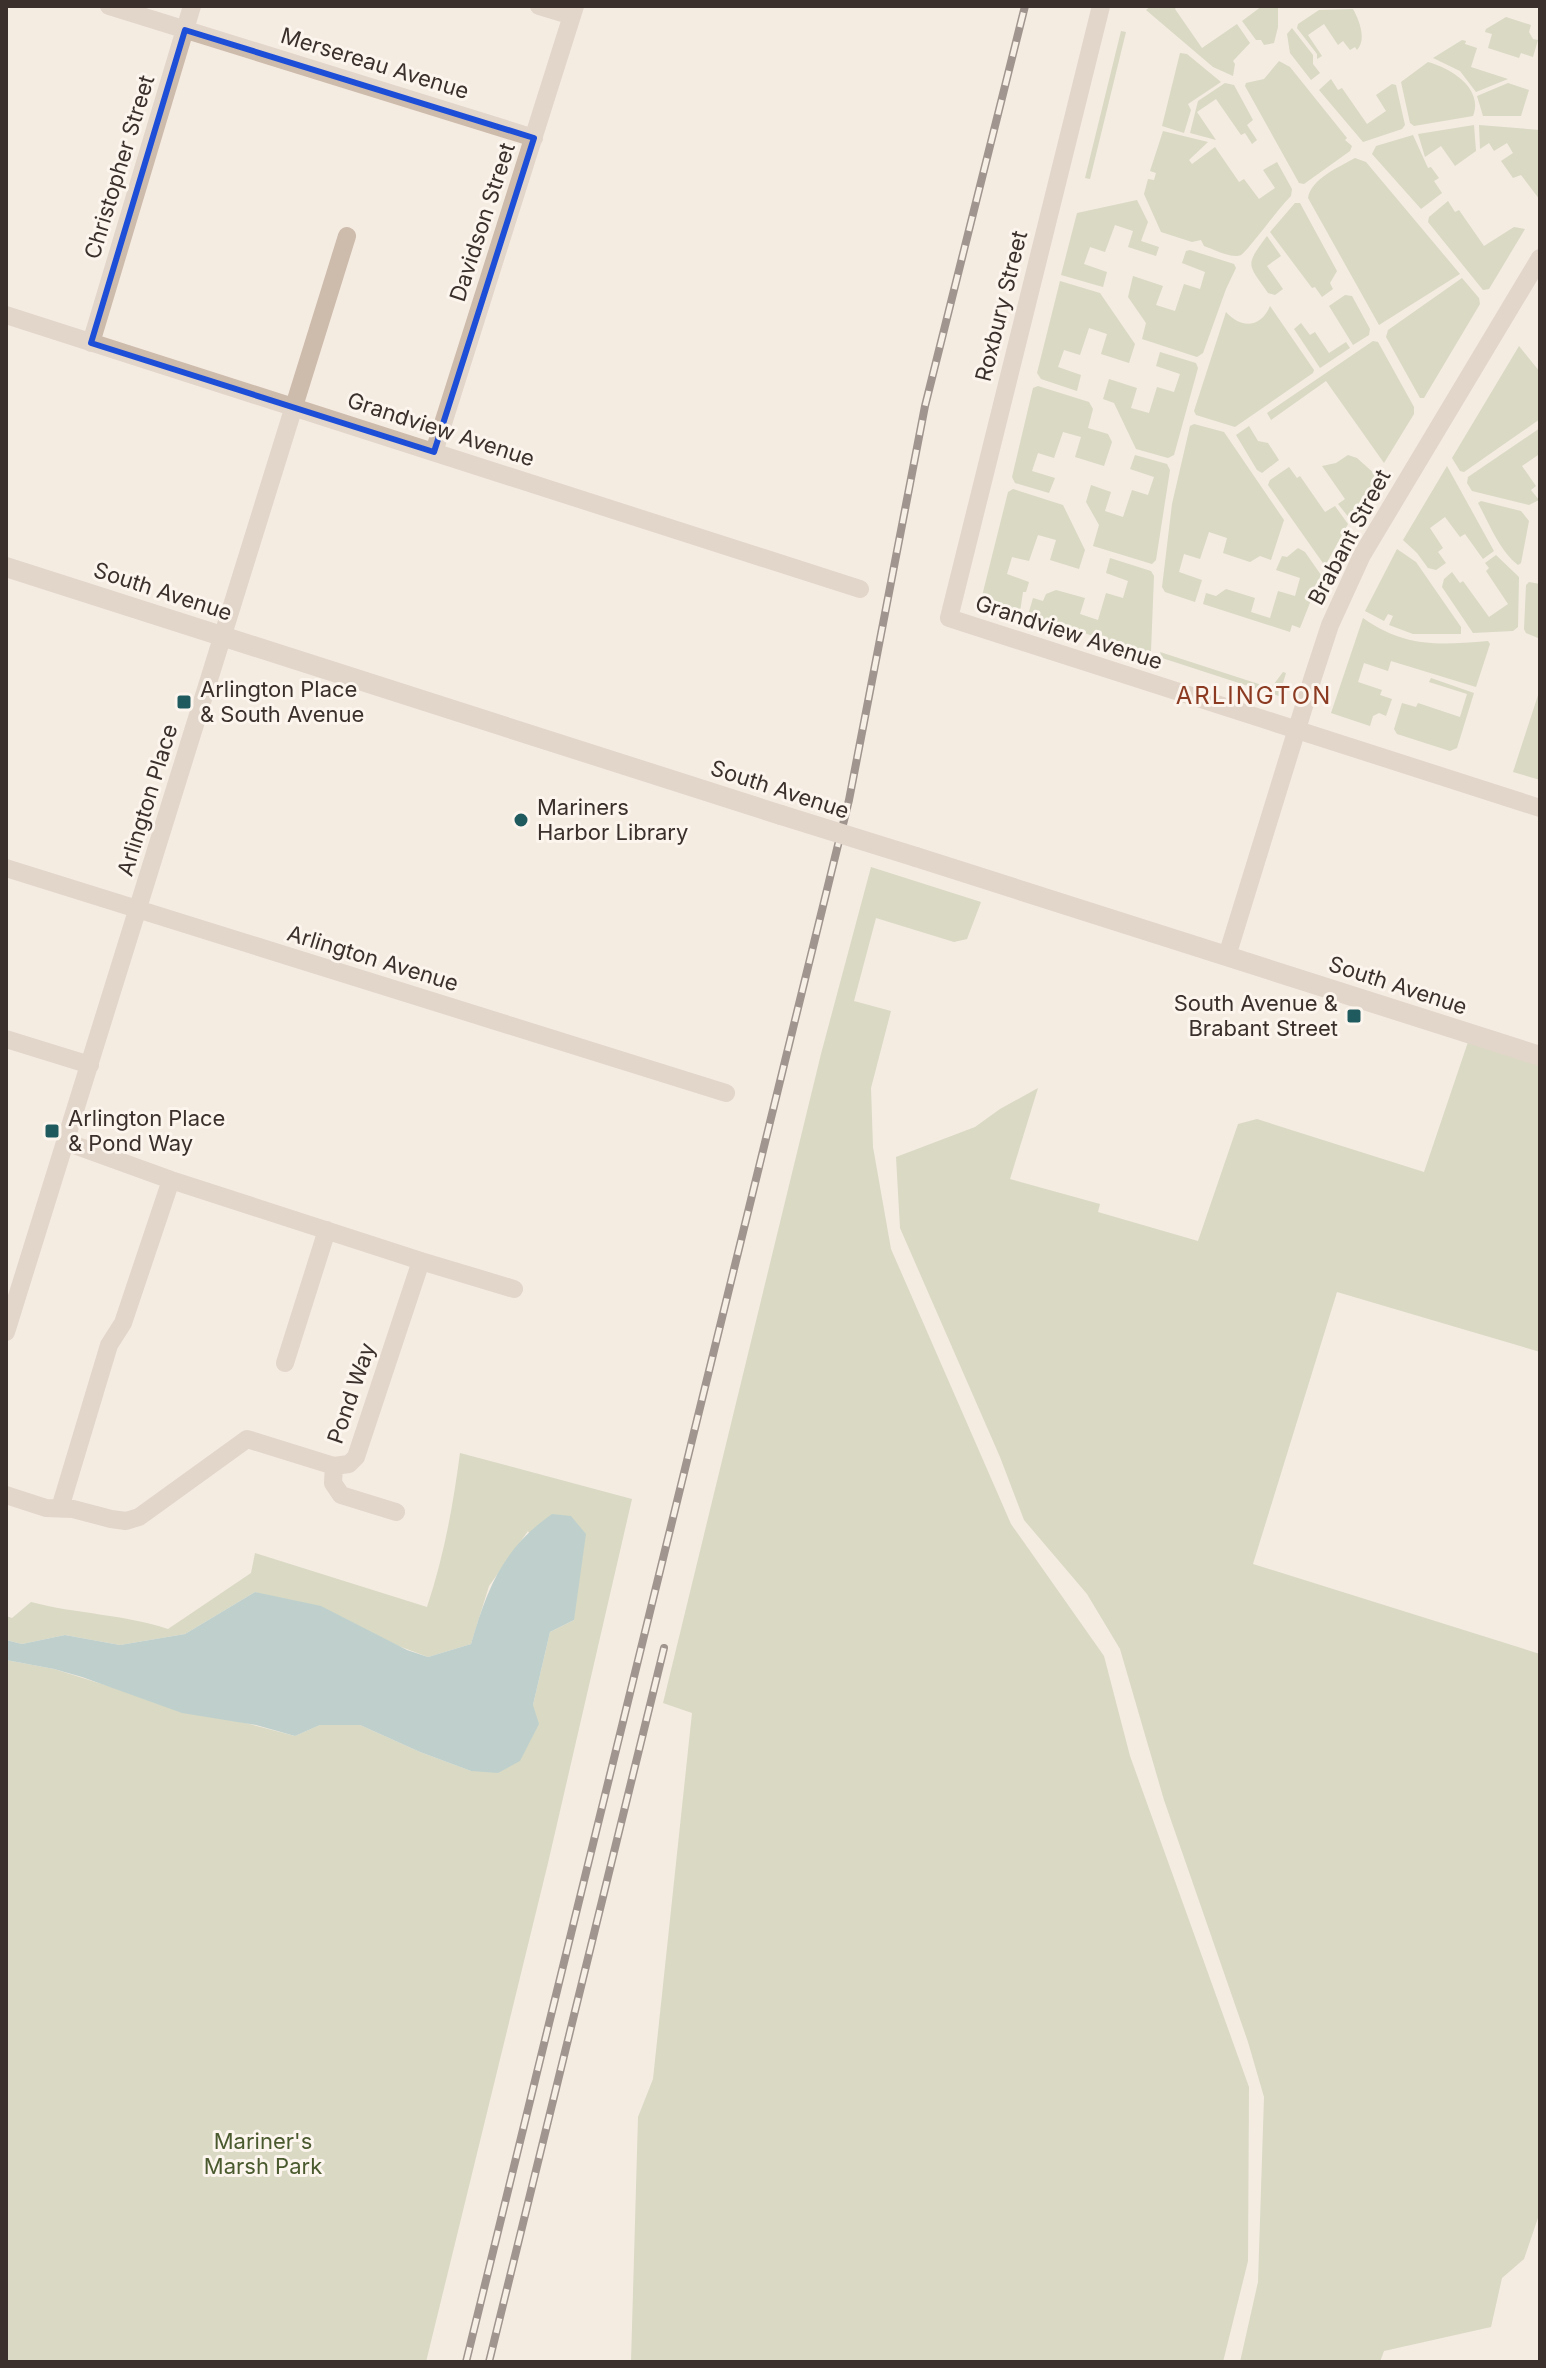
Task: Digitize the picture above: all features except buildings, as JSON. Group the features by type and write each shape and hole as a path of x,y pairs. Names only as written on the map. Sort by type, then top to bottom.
{"street":[{"name":"Mersereau Avenue","path":"109,6 534,138"},
{"name":"Christopher Street","path":"91,343 192,6"},
{"path":"539,6 574,11"},
{"name":"Roxbury Street","path":"949,618 1101,6"},
{"name":"Davidson Street","path":"434,452 574,11"},
{"name":"Arlington Place","path":"6,1332 347,236"},
{"name":"Brabant Street","path":"1227,956 1330,625 1362,555 1540,258"},
{"name":"Grandview Avenue","path":"6,315 860,589"},
{"name":"South Avenue","path":"6,567 1540,1056"},
{"name":"Grandview Avenue","path":"949,618 1540,808"},
{"name":"Arlington Avenue","path":"6,868 726,1093"},
{"path":"6,1039 90,1065"},
{"path":"66,1142 171,1180 514,1289"},
{"path":"60,1508 109,1345 123,1323 171,1180"},
{"path":"285,1363 327,1230"},
{"name":"Pond Way","path":"6,1495 46,1508 126,1521 139,1517 247,1439 334,1466 349,1464 356,1457 421,1261"},
{"path":"334,1466 333,1483 341,1495 396,1512"}],"highlighted area":[{"path":"185,30 534,138 434,452 91,343"}],"green space":[{"path":"1151,6 1177,6 1175,9 1202,48 1237,24 1250,43 1233,61 1233,76 1213,67 1146,10"},
{"path":"1262,6 1278,6 1274,43 1264,45 1261,40 1256,40 1242,21"},
{"path":"1353,9 1360,24 1360,46 1357,50 1355,47 1350,50 1343,41 1338,45 1324,24 1308,35 1322,56 1317,59 1317,54 1297,28 1298,24 1319,10"},
{"path":"1506,17 1531,25 1529,32 1533,39 1538,40 1533,57 1521,53 1519,58 1488,48 1492,34 1485,32 1486,29"},
{"path":"1292,28 1313,55 1313,64 1320,73 1311,80 1290,53 1287,34"},
{"path":"1121,31 1126,32 1090,179 1085,178"},
{"path":"1462,40 1477,48 1471,67 1508,79 1476,92 1460,71 1433,58"},
{"path":"1180,53 1187,54 1221,82 1188,104 1191,110 1184,133 1162,126"},
{"path":"1279,61 1290,67 1352,146 1350,151 1304,184 1299,183 1245,86 1246,83 1264,79"},
{"path":"1428,62 1455,74 1469,88 1474,97 1473,116 1414,126 1410,123 1401,82"},
{"path":"1331,79 1338,90 1342,88 1367,124 1386,111 1376,95 1392,84 1396,85 1405,125 1402,129 1363,142 1319,90"},
{"path":"1225,83 1234,85 1253,120 1247,125 1257,140 1252,144 1245,133 1241,135 1216,99 1197,112 1216,140 1190,133 1198,101"},
{"path":"1508,83 1529,90 1521,116 1483,116 1477,96"},
{"path":"1474,125 1476,151 1455,166 1441,146 1425,157 1418,134"},
{"path":"1479,125 1540,130 1540,200 1521,175 1513,178 1501,161 1513,153 1507,143 1494,151 1489,143 1480,149"},
{"path":"1163,131 1208,142 1189,160 1192,164 1215,147 1239,182 1244,179 1259,199 1275,188 1263,170 1277,162 1292,189 1291,196 1241,255 1228,255 1204,246 1201,240 1192,242 1161,232 1144,194 1148,179 1154,180 1156,173 1150,171"},
{"path":"1413,135 1428,168 1431,167 1439,178 1434,181 1442,193 1421,209 1372,154 1376,146"},
{"path":"1355,158 1366,162 1460,274 1379,325 1308,198 1320,179"},
{"path":"1137,200 1148,222 1141,241 1159,247 1156,256 1128,247 1133,231 1115,225 1105,252 1090,247 1084,264 1107,272 1103,287 1061,275 1077,213"},
{"path":"1448,201 1455,212 1459,210 1484,246 1514,227 1525,229 1489,289 1483,290 1428,222 1429,217"},
{"path":"1295,203 1300,203 1337,271 1330,283 1333,289 1322,297 1270,232"},
{"path":"1267,236 1281,256 1267,266 1283,289 1275,295 1268,293 1251,264"},
{"path":"1186,251 1234,264 1236,268 1203,353 1197,357 1142,339 1146,323 1128,297 1133,276 1163,286 1156,305 1175,311 1184,284 1200,289 1205,272 1182,263"},
{"path":"1462,278 1479,298 1480,304 1424,398 1420,398 1386,337 1388,330"},
{"path":"1060,281 1100,293 1135,344 1129,363 1101,354 1107,334 1089,328 1080,355 1064,350 1058,367 1081,375 1077,391 1041,379 1037,373"},
{"path":"1345,295 1352,296 1370,329 1369,335 1353,345 1329,306"},
{"path":"1270,306 1314,370 1313,373 1235,427 1196,415 1194,411 1226,312 1238,321 1250,324 1261,319"},
{"path":"1301,323 1310,335 1315,332 1329,353 1346,342 1350,348 1320,368 1294,329"},
{"path":"1373,341 1378,342 1414,407 1414,414 1384,463 1326,381 1271,420 1267,413"},
{"path":"1519,346 1540,372 1540,419 1464,472 1460,471 1452,458"},
{"path":"1160,352 1196,363 1198,368 1174,455 1168,458 1136,449 1114,403 1103,399 1109,379 1137,388 1131,408 1149,413 1157,387 1174,392 1180,374 1156,366"},
{"path":"1038,386 1089,402 1093,409 1088,428 1108,434 1112,442 1104,466 1075,457 1081,437 1063,432 1054,458 1038,453 1032,471 1055,478 1049,493 1015,483 1012,477 1033,388"},
{"path":"1194,424 1224,432 1284,520 1271,560 1260,556 1250,562 1223,553 1227,538 1209,532 1200,559 1184,554 1179,572 1202,580 1195,602 1165,592 1162,587 1172,504 1190,426"},
{"path":"1249,426 1258,441 1268,443 1279,460 1262,473 1257,470 1236,435"},
{"path":"1540,428 1540,457 1538,455 1522,466 1536,486 1531,490 1539,500 1529,505 1472,491 1467,483 1468,477"},
{"path":"1135,455 1167,464 1170,470 1156,560 1152,564 1093,546 1099,525 1086,502 1091,485 1111,492 1105,511 1123,517 1132,490 1148,495 1154,477 1130,469"},
{"path":"1348,455 1357,458 1377,476 1350,519 1338,504 1345,499 1322,466 1336,463"},
{"path":"1447,466 1494,551 1483,559 1465,534 1460,537 1445,517 1430,528 1443,548 1438,552 1446,563 1436,570 1428,568 1403,540"},
{"path":"1289,467 1297,478 1300,476 1325,512 1335,506 1348,524 1325,566 1268,485 1270,480"},
{"path":"1013,489 1063,505 1085,550 1079,569 1050,560 1056,540 1038,535 1029,561 1012,557 1007,574 1029,582 1026,592 1023,592 1020,612 981,600 1008,492"},
{"path":"1481,501 1521,511 1529,521 1521,563 1518,565 1495,536 1478,503"},
{"path":"1298,548 1305,552 1321,575 1300,628 1292,625 1290,632 1203,604 1206,593 1216,596 1226,589 1255,598 1251,612 1270,618 1278,591 1295,596 1300,578 1276,570 1282,556 1287,557"},
{"path":"1397,549 1416,562 1461,627 1461,634 1413,634 1389,625 1393,616 1388,614 1384,621 1365,611"},
{"path":"1496,555 1519,577 1518,627 1513,631 1473,633 1442,587 1444,579 1452,572 1460,583 1463,581 1489,617 1508,604 1486,571 1489,568 1485,563"},
{"path":"1110,558 1151,571 1154,576 1151,651 1146,653 1028,615 1033,598 1043,601 1046,594 1056,590 1085,598 1080,614 1098,620 1106,593 1123,598 1128,581 1106,573"},
{"path":"1529,582 1540,584 1538,638 1524,629 1526,585"},
{"path":"1363,618 1408,640 1438,643 1488,641 1490,644 1476,687 1391,661 1388,671 1364,663 1358,682 1382,690 1380,695 1392,699 1386,716 1379,713 1373,716 1370,726 1331,713"},
{"path":"1160,652 1271,688 1283,672 1286,673 1279,696 1162,658"},
{"path":"1431,678 1474,693 1457,748 1450,751 1397,734 1394,729 1402,703 1416,707 1418,703 1460,717 1467,694 1429,682"},
{"path":"1540,689 1540,780 1513,772"},
{"path":"871,867 981,902 967,939 954,942 876,918 854,1001 891,1011 871,1088 873,1147 891,1249 1011,1524 1104,1656 1130,1756 1249,2087 1248,2261 1223,2362 631,2362 638,2117 653,2079 692,1713 663,1703 821,1054"},
{"path":"1468,1042 1540,1065 1540,1352 1337,1292 1253,1564 1540,1654 1540,2212 1524,2259 1502,2278 1491,2327 1384,2351 1380,2362 1240,2362 1258,2282 1264,2097 1164,1800 1120,1649 1087,1594 1024,1520 1000,1457 900,1228 896,1157 975,1127 1038,1088 1010,1179 1100,1204 1098,1212 1198,1241 1238,1124 1257,1119 1424,1172"},
{"name":"Mariner's Marsh Park","path":"460,1453 632,1499 548,1863 426,2362 6,2362 6,1660 54,1669 295,1736 320,1725 360,1725 471,1771 533,1705 550,1632 574,1620 528,1531 489,1586 471,1644 428,1657 255,1592 185,1634 120,1645 65,1635 22,1644 6,1640 6,1616 12,1618 31,1602 168,1629 251,1573 255,1553 427,1607 447,1531"}],"water":[{"path":"552,1514 571,1516 586,1534 574,1620 550,1632 533,1705 539,1724 520,1761 498,1773 471,1771 360,1725 320,1725 295,1736 256,1725 182,1713 82,1677 6,1660 6,1640 22,1644 65,1635 120,1645 185,1634 255,1592 321,1606 407,1650 428,1657 471,1644 499,1571 521,1541"}],"railway":[{"path":"466,2362 849,800 925,406 1025,6"},
{"path":"489,2362 664,1648"}],"place":[{"name":"Arlington Place & South Avenue","path":"184,702"},
{"name":"Mariners Harbor Library","path":"521,820"},
{"name":"South Avenue & Brabant Street","path":"1354,1016"},
{"name":"Arlington Place & Pond Way","path":"52,1131"}],"district":[{"name":"ARLINGTON","path":"1254,695"}]}
